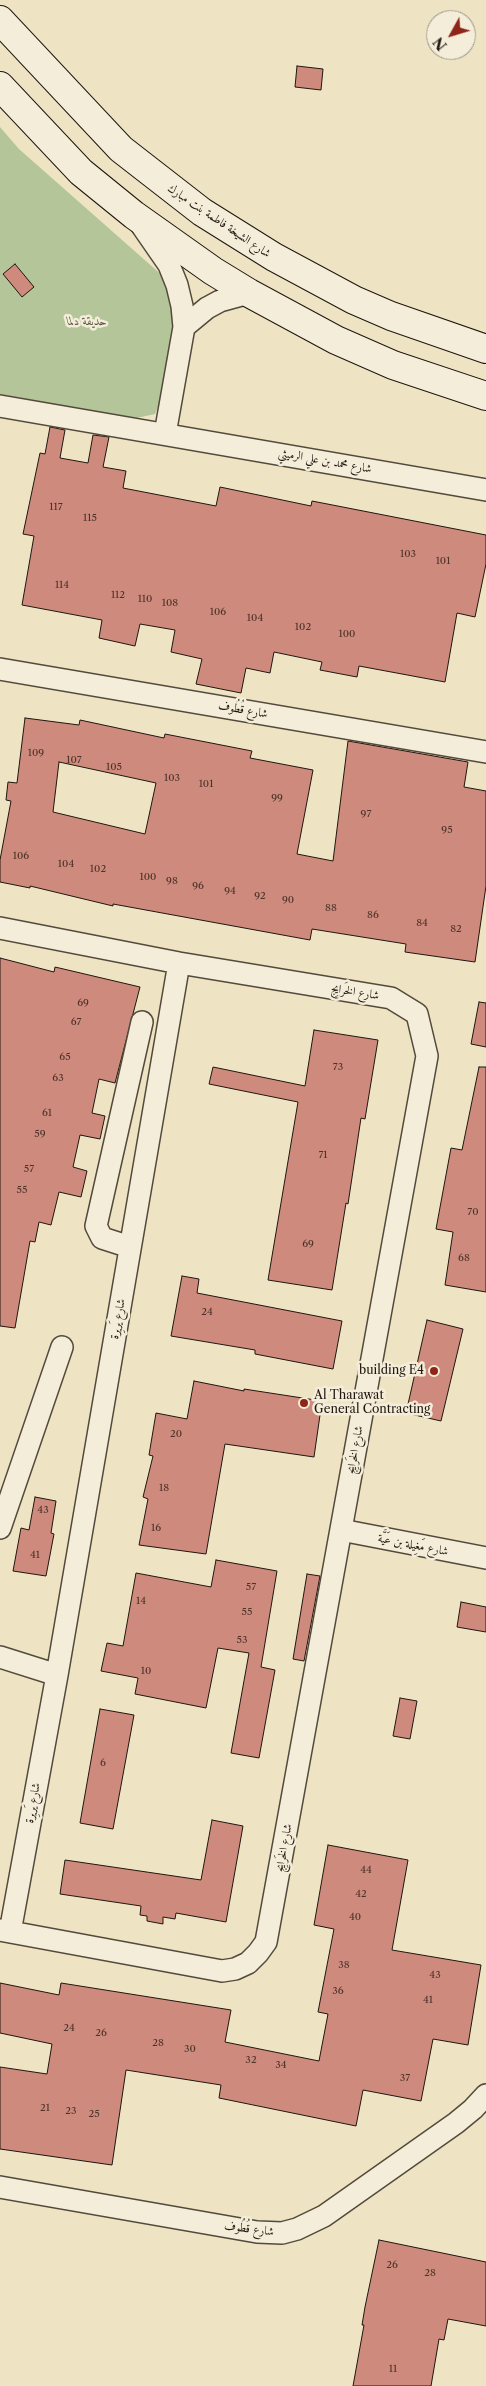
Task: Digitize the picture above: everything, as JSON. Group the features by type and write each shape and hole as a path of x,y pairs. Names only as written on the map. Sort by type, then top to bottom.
{"main road":[{"name":"شارع الشيخة فاطمة بنت مبارك","path":"0,20 75,103 121,149 202,212 274,258 354,300 391,316 486,349"},
{"path":"0,86 81,172 184,252 249,293 336,340 393,365 486,396"}],"street":[{"path":"134,215 169,265 177,285 182,306 184,327 165,434"},
{"path":"184,327 214,304 234,296 249,293"},
{"name":"شارع محمد بن علي الرميثي","path":"0,406 486,490"},
{"name":"شارع قُطُوف","path":"0,669 486,752"},
{"name":"شارع الخَرايِج","path":"0,928 179,963 391,998 416,1014 428,1056 266,1942 248,1963 235,1969 222,1971 5,1931"},
{"name":"شارع يَريِرة","path":"5,1931 57,1675 179,963"},
{"path":"130,1247 102,1238 96,1226 142,1022"},
{"path":"127,1090 155,1102"},
{"path":"0,1528 62,1347"},
{"name":"شارع مَغِيلة بن عَيَّة","path":"341,1530 486,1558"},
{"path":"0,1657 57,1675"},
{"name":"شارع قُطُوف","path":"0,2187 257,2232 282,2233 304,2226 324,2216 456,2123 486,2095"}],"green space":[{"name":"حديقة دلما","path":"0,127 19,149 164,277 179,318 163,395 155,414 132,419 0,394"}],"building":[{"path":"297,66 323,69 321,90 295,87"},
{"path":"15,264 34,287 22,297 3,274"},
{"path":"50,427 65,430 60,458 88,463 93,435 109,437 103,467 126,471 123,488 216,506 220,487 311,506 312,501 486,535 486,564 475,617 457,613 445,682 359,666 357,677 320,670 322,662 274,652 270,673 246,668 241,693 196,684 202,659 171,652 175,630 140,624 135,646 99,638 102,620 22,605 34,536 23,534 40,453 45,454"},
{"path":"25,718 79,725 80,720 164,738 165,734 252,751 250,758 313,770 297,854 333,861 348,741 468,762 464,787 486,791 486,886 475,962 405,952 406,944 312,929 310,940 113,904 113,906 30,886 30,888 0,882 0,860 11,801 6,800 8,782 17,783","holes":["59,762 156,783 145,834 53,812"]},
{"path":"0,958 54,972 55,967 140,987 115,1083 99,1079 92,1113 105,1116 100,1139 80,1135 73,1167 87,1171 81,1197 59,1192 51,1225 39,1222 35,1242 30,1241 15,1328 0,1326"},
{"path":"479,1002 486,1003 486,1047 471,1044"},
{"path":"314,1030 378,1040 365,1119 361,1118 332,1290 268,1280 298,1102 209,1084 213,1067 305,1086"},
{"path":"479,1067 486,1067 486,1292 445,1285 453,1232 436,1229 451,1148 462,1150"},
{"path":"182,1276 199,1279 197,1293 342,1321 333,1369 255,1354 255,1350 171,1336"},
{"name":"building E4","path":"427,1320 463,1329 441,1421 406,1413"},
{"path":"194,1381 244,1391 244,1389 322,1401 314,1457 225,1444 206,1554 139,1545 148,1499 143,1497 153,1456 149,1455 156,1413 187,1419"},
{"path":"35,1497 56,1501 51,1533 54,1534 46,1576 13,1571 21,1528 29,1530"},
{"path":"216,1560 277,1571 261,1667 275,1670 259,1758 231,1753 249,1653 218,1648 206,1708 135,1694 138,1678 101,1671 107,1643 123,1646 136,1573 211,1587"},
{"path":"307,1574 320,1576 304,1661 293,1659"},
{"path":"461,1602 486,1607 486,1632 457,1627"},
{"path":"400,1698 417,1701 410,1739 393,1736"},
{"path":"100,1709 134,1715 113,1829 80,1823"},
{"path":"212,1820 243,1826 226,1922 176,1913 175,1919 163,1917 163,1924 147,1921 147,1916 140,1915 141,1906 60,1894 65,1860 201,1880"},
{"path":"328,1845 408,1860 392,1950 481,1965 468,2045 433,2039 421,2101 363,2090 356,2126 219,2098 221,2085 126,2070 112,2165 0,2149 0,2067 47,2074 52,2044 0,2033 0,1983 59,1995 61,1983 231,2010 225,2042 319,2061 328,2014 318,2012 334,1929 314,1925"},
{"path":"379,2240 486,2262 486,2326 448,2319 444,2340 439,2339 431,2386 353,2386 364,2325 362,2325 365,2307"}],"place":[{"name":"building E4","path":"434,1371"},
{"name":"Al Tharawat General Contracting","path":"304,1403"}]}
